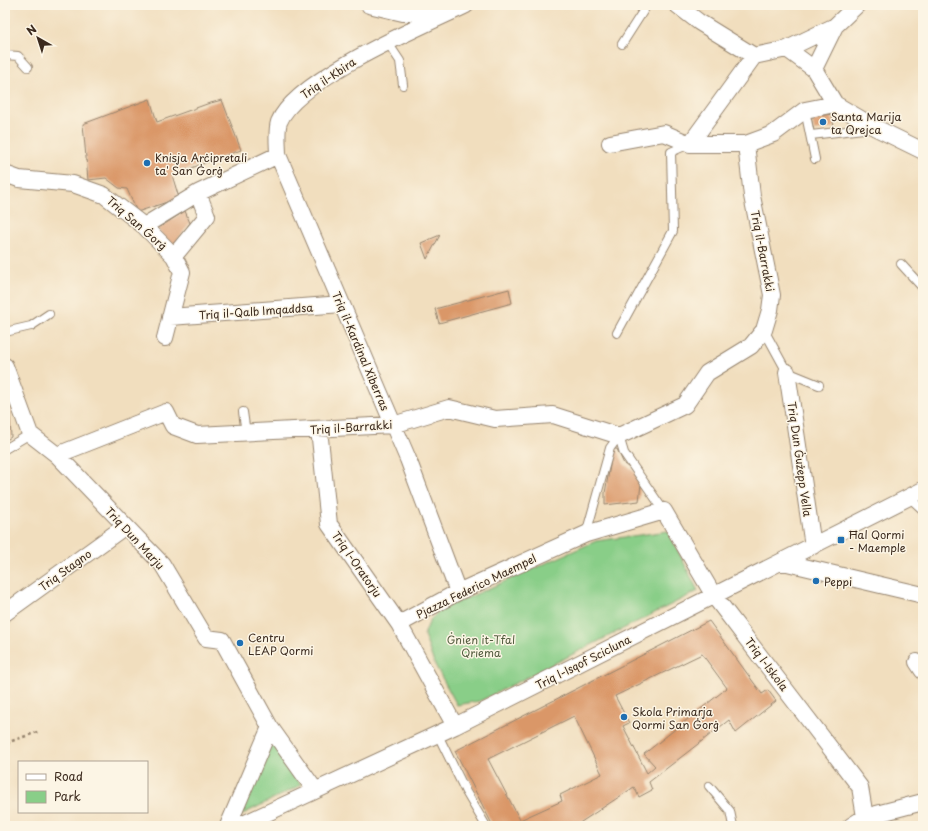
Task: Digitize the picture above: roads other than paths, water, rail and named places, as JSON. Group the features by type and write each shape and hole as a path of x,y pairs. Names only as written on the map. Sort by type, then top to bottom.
{"street":[{"path":"369,5 404,13 460,8"},
{"path":"677,5 699,22 754,56 786,50 835,26 857,5"},
{"name":"Triq il-Kbira","path":"278,156 279,122 290,105 315,85 340,68 374,48 388,43 460,8"},
{"path":"814,69 835,26"},
{"path":"786,50 814,69 835,104 876,128 923,151"},
{"path":"690,144 754,56"},
{"path":"610,143 664,133 690,144 746,144 773,134 805,110 835,104"},
{"name":"Triq il-Barrakki","path":"57,455 166,412 174,426 197,435 393,425 449,408 495,419 553,416 619,436 685,405 707,373 751,346 764,330 770,310 772,295 752,196 746,144"},
{"path":"144,226 198,193 278,156"},
{"name":"Triq il-Kardinal Xiberras","path":"278,156 408,459 458,592"},
{"name":"Triq San Ġorġ","path":"5,174 19,179 73,184 104,195 144,226 174,256 182,272 165,338"},
{"name":"Triq San Ġorġ","path":"174,256 207,216 198,193"},
{"name":"Triq il-Qalb Imqaddsa","path":"170,317 342,304"},
{"path":"5,366 30,434"},
{"name":"Triq Dun Ġużepp Vella","path":"787,372 813,546"},
{"name":"Triq l-Oratorju","path":"319,429 329,524 399,624"},
{"name":"Triq Dun Marju","path":"30,434 57,455 124,527 162,564 206,638 222,640 270,727 315,790"},
{"name":"Triq l-Isqof Scicluna","path":"239,826 437,733 455,726 916,494"},
{"name":"Pjazza Federico Maempel","path":"399,624 458,592 586,534 664,511"},
{"name":"Triq l-Iskola","path":"664,511 714,596 860,787 864,822"},
{"name":"Triq Stagno","path":"5,613 124,527"},
{"path":"783,562 923,595"},
{"path":"399,624 455,726"},
{"path":"228,826 270,727"},
{"path":"851,826 923,802"}],"lane":[{"path":"622,44 647,5"},
{"path":"388,43 400,61 403,85"},
{"path":"5,55 18,56 28,67"},
{"path":"805,110 815,159"},
{"path":"811,135 876,128"},
{"path":"617,333 673,231 671,152 690,144"},
{"path":"901,264 923,288"},
{"path":"5,332 31,326 49,314"},
{"path":"764,330 787,372 819,385"},
{"path":"243,412 246,433"},
{"path":"5,449 30,434"},
{"path":"619,436 624,454 664,511"},
{"path":"586,534 610,448 619,436"},
{"path":"916,494 923,510"},
{"path":"437,733 466,792 486,826"},
{"path":"708,786 730,811 733,826"}],"place":[{"name":"Santa Marija ta Qrejca","path":"823,122"},
{"name":"Knisja Arċipretali ta' San Ġorġ","path":"147,163"},
{"name":"Ħal Qormi - Maemple","path":"841,540"},
{"name":"Peppi","path":"816,581"},
{"name":"Centru LEAP Qormi","path":"240,643"},
{"name":"Skola Primarja Qormi San Ġorġ","path":"624,717"}],"park label":[{"name":"Ġnien it-Tfal Qriema","path":"481,645"}]}
